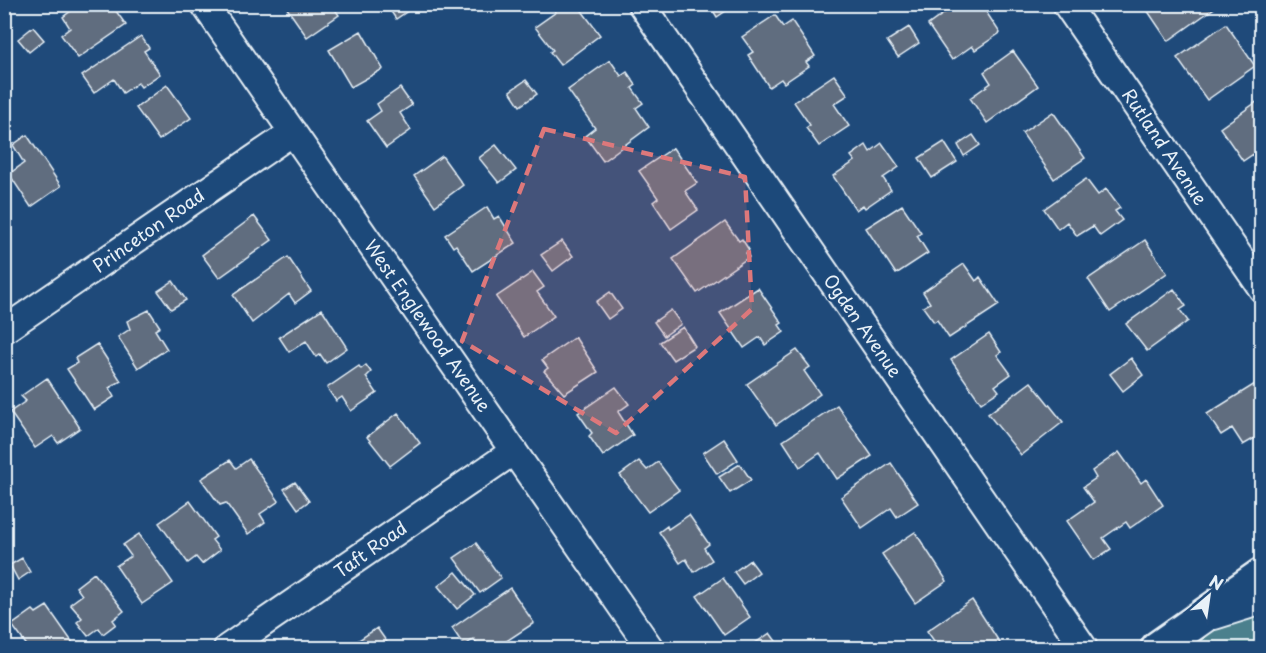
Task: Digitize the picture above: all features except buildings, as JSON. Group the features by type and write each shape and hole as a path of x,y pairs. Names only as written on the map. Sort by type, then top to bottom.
{"street":[{"name":"West Englewood Avenue","path":"204,4 650,648"},
{"name":"Ogden Avenue","path":"641,4 1084,648"},
{"name":"Rutland Avenue","path":"1066,4 1262,289"},
{"name":"Princeton Road","path":"4,330 293,132"},
{"name":"Taft Road","path":"227,648 514,451"},
{"path":"1158,648 1262,575"},
{"path":"1197,621 1262,602"}],"highlighted area":[{"path":"544,129 745,177 752,309 616,433 462,341"}],"green space":[{"path":"1261,575 1261,648 1158,648"}]}
